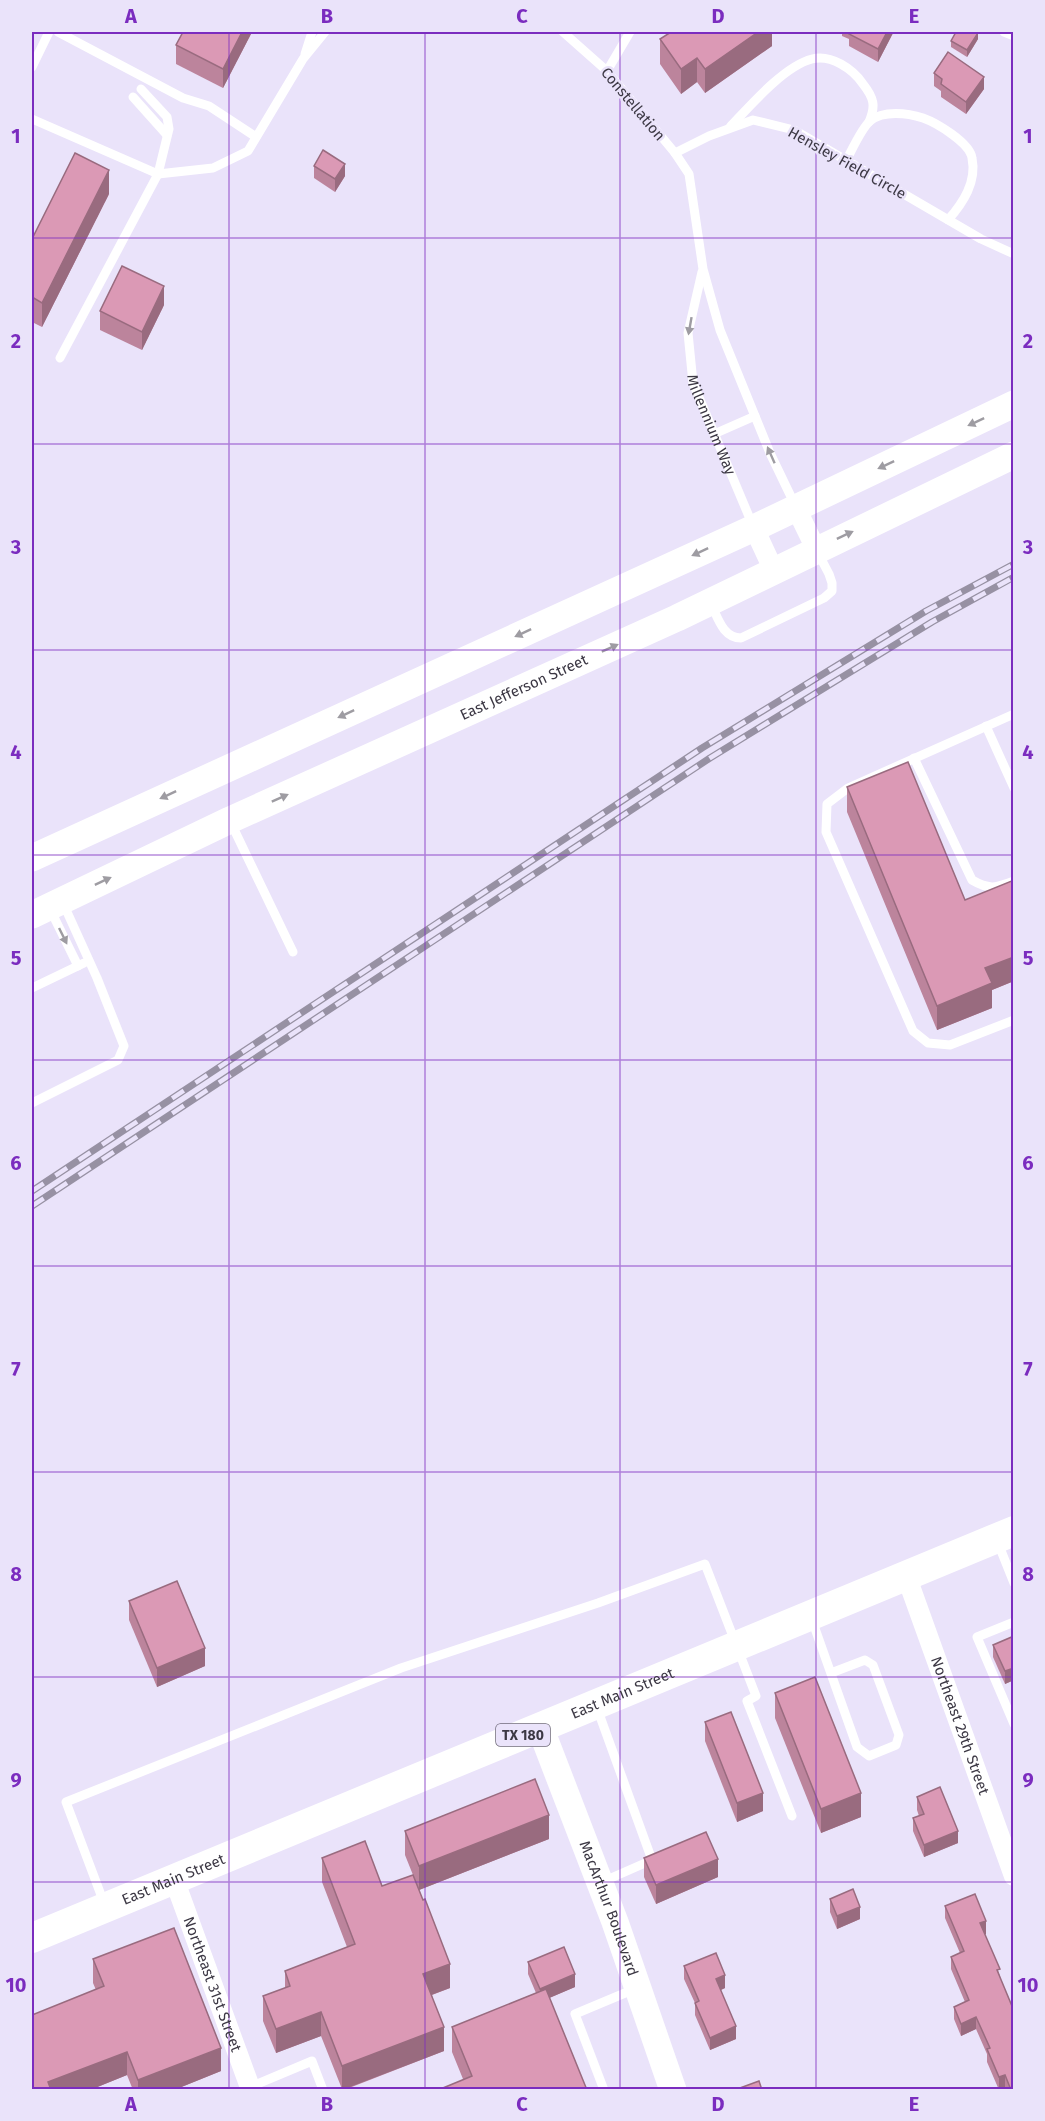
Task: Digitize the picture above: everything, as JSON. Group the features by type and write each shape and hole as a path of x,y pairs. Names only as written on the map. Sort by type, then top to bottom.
{"main road":[{"path":"32,858 754,528 1014,404"},
{"name":"East Jefferson Street","path":"48,907 230,820 710,602 1014,455"},
{"name":"East Main Street","path":"32,1938 1005,1534"},
{"name":"MacArthur Boulevard","path":"540,1727 638,1988 673,2090"}],"street":[{"name":"Millennium Way","path":"796,508 816,549"},
{"name":"Millennium Way","path":"754,528 774,571"},
{"name":"Northeast 29th Street","path":"906,1575 1014,1876"},
{"name":"Northeast 31st Street","path":"174,1879 251,2088"}],"lane":[{"path":"32,67 49,32"},
{"path":"57,32 183,98 209,106 256,137"},
{"path":"303,59 312,32"},
{"path":"32,119 158,174 213,168 248,151 303,59 325,32"},
{"name":"Constellation","path":"563,32 608,71 675,153"},
{"path":"608,71 630,32"},
{"path":"1004,32 1014,36"},
{"path":"728,129 762,92 791,70 811,59 826,58 856,74 870,93 874,110 846,161"},
{"path":"60,358 158,174 169,129 167,117 141,89"},
{"path":"133,98 167,135"},
{"path":"869,122 880,115 896,114 924,118 958,138 972,156 973,179 961,206 948,220"},
{"name":"Hensley Field Circle","path":"675,153 753,120 794,130 981,239 1014,254"},
{"name":"Millennium Way","path":"675,153 689,174 702,269 720,330 796,508"},
{"name":"Millennium Way","path":"702,269 688,333 693,383 754,528"},
{"path":"714,434 755,416"},
{"path":"710,602 727,634 734,638 741,638 824,598 832,591 832,583 816,549"},
{"path":"1014,714 848,788 827,804 826,832 913,1031 928,1043 950,1045 1014,1020"},
{"path":"986,726 1014,788"},
{"path":"914,758 972,880 985,888 1001,886 1014,881"},
{"path":"230,820 292,952"},
{"path":"32,1103 118,1060 124,1046 88,961 48,907"},
{"path":"48,907 78,966"},
{"path":"32,988 88,961"},
{"path":"1005,1534 1014,1583"},
{"path":"106,1908 66,1802 401,1668 598,1603 705,1564 756,1696 747,1701 792,1816"},
{"path":"810,1615 857,1748 869,1756 896,1745 899,1735 873,1665 865,1660 831,1673"},
{"path":"1014,1623 977,1637 1014,1724"},
{"path":"596,1704 652,1860 599,1883"},
{"path":"604,2090 575,2014 638,1988"},
{"path":"251,2088 312,2061 323,2090"}],"building":[{"path":"183,32 242,32 223,69 176,45"},
{"path":"671,32 758,32 705,69 697,58 681,69 660,39"},
{"path":"850,32 887,32 878,49 849,34"},
{"path":"956,32 978,33 967,50 951,41"},
{"path":"948,52 984,77 966,102 941,84 942,79 934,73"},
{"path":"323,150 345,164 335,179 314,166"},
{"path":"75,153 109,170 42,303 32,297 32,239"},
{"path":"122,266 164,286 142,332 100,311"},
{"path":"908,762 965,900 1014,880 1014,957 985,968 992,983 937,1006 847,787"},
{"path":"177,1581 205,1648 157,1668 129,1601"},
{"path":"1014,1636 1014,1668 1005,1671 993,1645"},
{"path":"815,1677 861,1793 821,1809 775,1693"},
{"path":"731,1712 763,1793 737,1803 705,1722"},
{"path":"535,1779 549,1815 419,1866 405,1831"},
{"path":"940,1787 958,1831 924,1845 913,1818 924,1814 917,1797"},
{"path":"706,1832 718,1859 656,1885 644,1858"},
{"path":"365,1841 382,1886 413,1875 423,1900 425,1899 450,1964 423,1974 444,2027 342,2066 321,2012 276,2029 263,1996 290,1986 285,1971 355,1944 322,1858"},
{"path":"853,1889 860,1907 837,1916 830,1899"},
{"path":"975,1894 986,1921 980,1923 1000,1969 997,1970 1014,2011 1014,2090 1011,2090 1005,2075 999,2077 987,2049 990,2048 976,2017 961,2024 954,2007 969,2000 951,1957 964,1951 945,1906"},
{"path":"174,1928 221,2048 138,2080 127,2052 48,2082 51,2090 32,2090 32,2015 104,1986 93,1959"},
{"path":"564,1947 575,1974 540,1989 528,1962"},
{"path":"716,1953 725,1975 716,1979 736,2026 710,2038 695,2003 699,2001 684,1966"},
{"path":"546,1989 587,2090 438,2090 472,2076 452,2027"},
{"path":"759,2081 762,2090 741,2090 740,2088"}],"railway":[{"path":"32,1191 702,748 926,611 1014,564"},
{"path":"32,1206 710,758 932,622 1014,577"}]}
